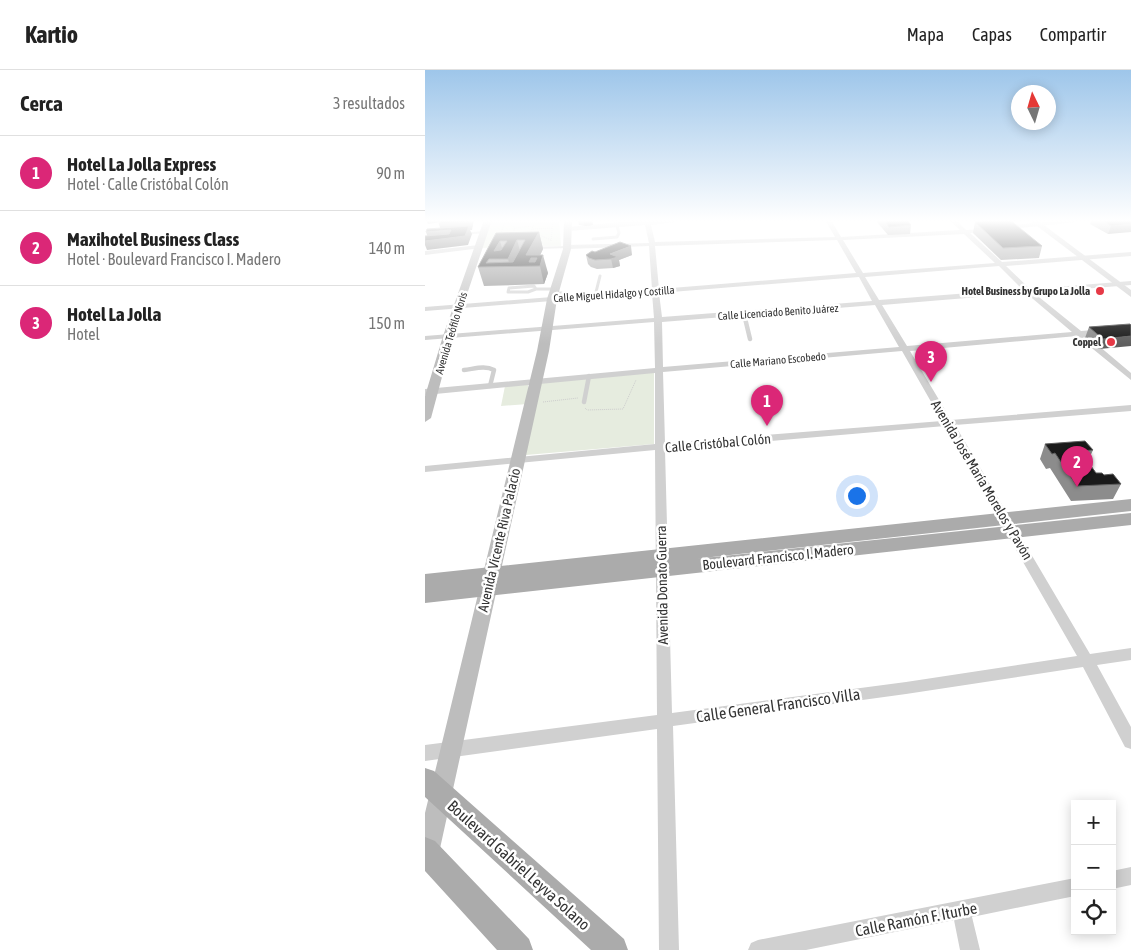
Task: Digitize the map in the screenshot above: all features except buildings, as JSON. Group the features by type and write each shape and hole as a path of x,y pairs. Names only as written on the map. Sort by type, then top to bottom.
{"main road":[{"name":"Avenida Teófilo Noris","path":"425,418 429,392 476,261"},
{"name":"Avenida Vicente Riva Palacio","path":"426,855 433,787 451,750 517,460 541,381 546,329 563,261"},
{"name":"Boulevard Francisco I. Madero","path":"425,595 490,581 1008,525 1131,505"},
{"name":"Boulevard Francisco I. Madero","path":"1008,525 1131,519"},
{"name":"Boulevard Francisco I. Madero","path":"425,580 490,581"},
{"name":"Boulevard Gabriel Leyva Solano","path":"433,787 613,950"},
{"path":"426,855 518,950"}],"street":[{"name":"Avenida Donato Guerra","path":"652,261 658,321 669,950"},
{"name":"Avenida José María Morelos y Pavón","path":"853,261 1087,661 1131,742"},
{"name":"Calle Miguel Hidalgo y Costilla","path":"425,309 554,293 569,298 1027,261"},
{"path":"1088,261 1131,294"},
{"path":"1000,263 1029,292 1131,377"},
{"name":"Calle Licenciado Benito Juárez","path":"425,338 1131,283"},
{"name":"Calle Mariano Escobedo","path":"429,392 640,371 1131,329"},
{"name":"Calle Cristóbal Colón","path":"425,469 659,447 1131,408"},
{"name":"Calle General Francisco Villa","path":"425,753 665,721 1131,654"},
{"path":"1116,879 1131,876"},
{"name":"Calle Ramón F. Iturbe","path":"758,950 1071,888"},
{"path":"961,910 969,950"}],"lane":[{"path":"595,296 600,276"},
{"path":"536,289 528,292 508,292 509,288 534,286 536,289 554,293"},
{"path":"744,314 750,339"},
{"path":"464,370 484,367 493,368 490,386"},
{"path":"584,402 587,376"}],"path":[{"path":"578,398 587,410 623,409 640,371"},
{"path":"578,398 587,376"},
{"path":"541,381 541,402 578,398"}],"shaded area":[{"path":"654,372 654,444 526,455 537,383"},
{"path":"528,384 528,404 501,406 505,386"}],"place":[{"name":"Hotel Business by Grupo La Jolla","path":"1100,291"},
{"name":"Coppel","path":"1111,342"},
{"name":"Hotel La Jolla","path":"931,382"},
{"name":"Hotel La Jolla Express","path":"767,426"},
{"name":"Maxihotel Business Class","path":"1077,487"}]}
